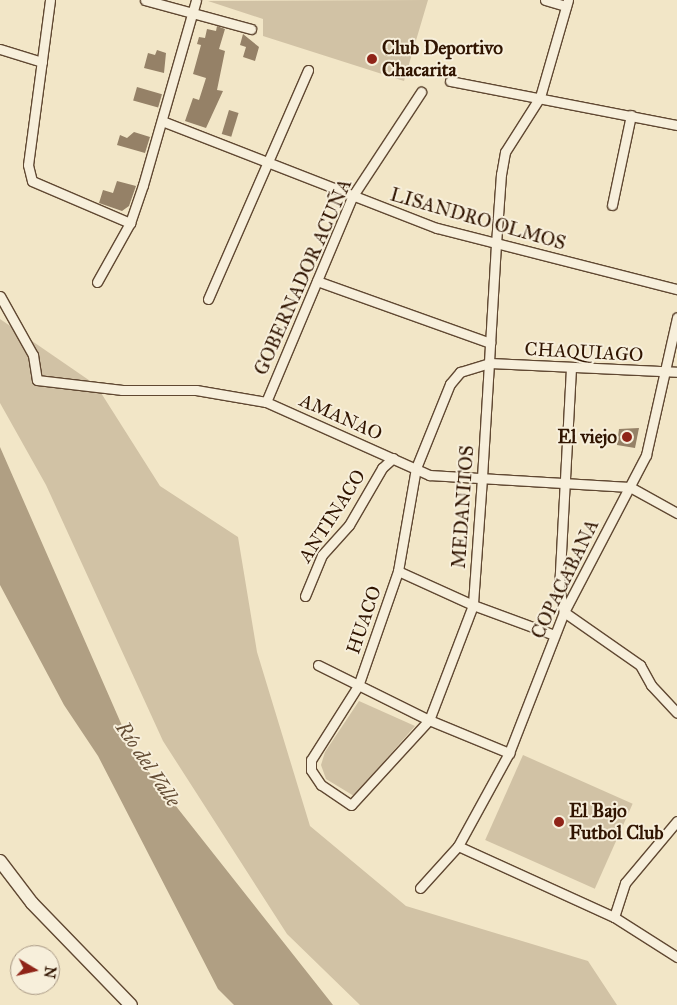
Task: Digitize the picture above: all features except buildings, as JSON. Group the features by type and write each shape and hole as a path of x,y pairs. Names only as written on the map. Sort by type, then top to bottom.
{"main road":[{"path":"0,861 32,904 131,1005"}],"street":[{"path":"50,0 28,165 32,181 43,188 130,224"},
{"path":"145,0 252,29"},
{"path":"97,282 130,224 162,121 196,0"},
{"path":"545,0 567,3"},
{"name":"MEDANITOS","path":"351,805 429,720 473,605 501,174 505,152 540,97 567,3"},
{"path":"0,49 42,62"},
{"path":"208,299 308,70"},
{"path":"450,81 677,124"},
{"name":"GOBERNADOR ACUÑA","path":"266,402 352,197 420,92"},
{"path":"612,205 631,115"},
{"name":"LISANDRO OLMOS","path":"162,121 270,160 352,197 436,228 677,289"},
{"path":"317,281 490,343"},
{"name":"AMANAO","path":"0,296 33,355 37,380 122,390 196,390 266,402 416,468 430,476 630,487"},
{"name":"COPACABANA","path":"420,888 458,846 508,753 564,612 646,455 667,372 677,317"},
{"path":"416,468 450,384 460,372 489,363"},
{"name":"CHAQUIAGO","path":"489,363 677,372"},
{"path":"571,368 559,587 564,612 640,665 666,702 677,713"},
{"name":"ANTINACO","path":"305,596 322,555 349,524 382,468 393,458"},
{"name":"HUACO","path":"351,805 321,785 311,770 317,748 358,686 398,571 416,468"},
{"path":"630,487 677,512"},
{"path":"398,571 473,605 554,635"},
{"path":"318,665 429,720 508,753"},
{"path":"614,917 625,883 677,821"},
{"path":"458,846 614,917 676,953"}],"shaded area":[{"name":"Club Deportivo Chacarita","path":"428,0 404,81 263,36 263,19 208,1"},
{"path":"0,319 96,385 160,486 238,537 257,652 310,826 406,906 588,961 617,1005 360,1005 287,934 163,741 46,485 0,403"},
{"path":"0,447 134,753 333,1005 234,1005 218,989 98,756 64,705 0,585"},
{"path":"359,701 415,726 354,796 326,779 321,765 325,752"},
{"name":"El Bajo Futbol Club","path":"523,755 633,804 595,889 485,840"}],"place":[{"name":"Club Deportivo Chacarita","path":"372,59"},
{"name":"El viejo","path":"627,437"},
{"name":"El Bajo Futbol Club","path":"559,822"}],"water label":[{"name":"Río del Valle","path":"148,764"}]}
